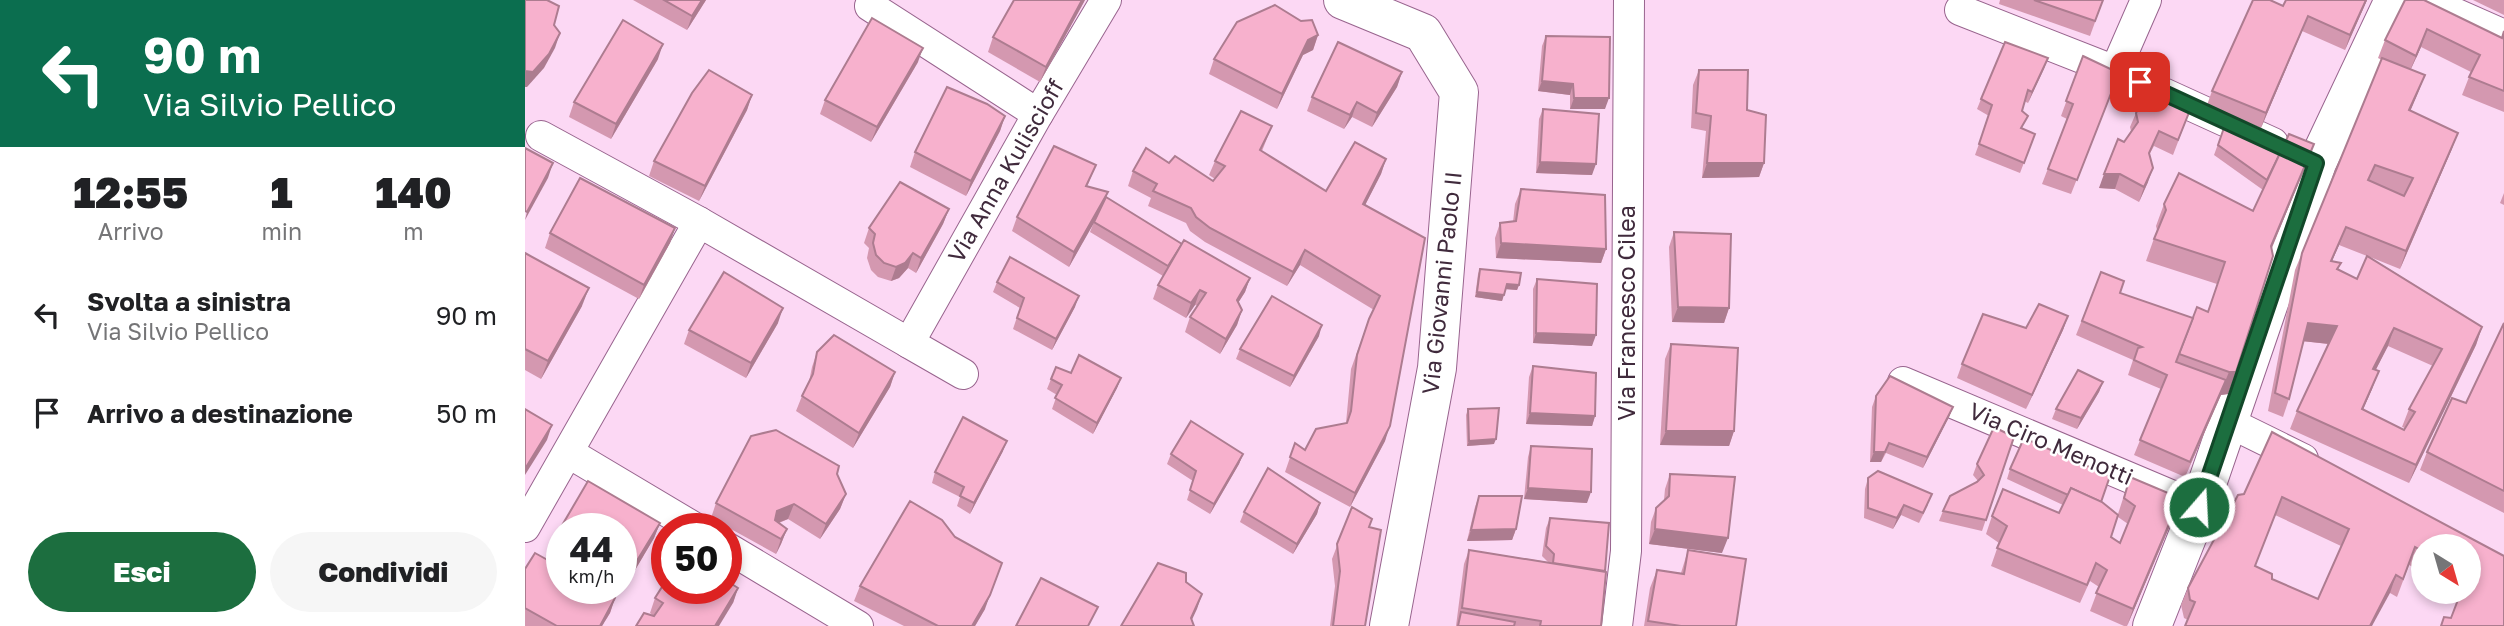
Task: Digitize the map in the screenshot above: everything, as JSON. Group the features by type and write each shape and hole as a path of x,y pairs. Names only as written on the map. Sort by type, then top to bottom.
{"street":[{"name":"Via Anna Kuliscioff","path":"909,343 1038,114 1106,0"},
{"name":"Via Giovanni Paolo II","path":"1343,0 1423,33 1459,92 1437,368 1388,626"},
{"name":"Via Francesco Cilea","path":"1617,626 1626,551 1629,0"},
{"path":"2115,71 2146,0"},
{"path":"2152,626 2199,507 2316,163 2394,0"},
{"path":"2425,0 2504,35"},
{"path":"870,6 1038,114"},
{"path":"1961,10 2115,71 2316,163"},
{"path":"541,136 699,222 963,374"},
{"path":"525,527 699,222"},
{"name":"Via Ciro Menotti","path":"1903,382 2199,507"},
{"path":"2228,422 2328,471"},
{"path":"569,453 670,513"},
{"path":"742,557 857,626"}],"building":[{"path":"525,0 547,0 559,6 554,25 560,33 549,54 533,72 525,71"},
{"path":"664,0 702,0 692,16"},
{"path":"1014,0 1082,0 1046,67 993,37"},
{"path":"2034,0 2103,0 2095,21"},
{"path":"2253,0 2270,0 2283,6 2286,0 2366,0 2350,35 2308,16 2266,113 2212,91"},
{"path":"2405,0 2424,0 2502,38 2504,31 2504,91 2469,77 2480,55 2427,29 2416,56 2385,40"},
{"path":"1275,5 1301,21 1312,20 1318,35 1308,40 1282,94 1214,59 1237,22"},
{"path":"872,18 923,48 877,127 825,100"},
{"path":"623,20 663,44 616,124 574,102"},
{"path":"1546,36 1610,37 1609,98 1574,98 1573,84 1542,81"},
{"path":"1338,42 1402,72 1377,113 1357,102 1350,115 1312,97"},
{"path":"2005,42 2048,58 2032,92 2028,90 2022,111 2028,116 2021,128 2035,134 2024,163 1979,144 1992,105 1981,99"},
{"path":"2083,56 2119,73 2077,180 2048,169 2073,104 2066,101"},
{"path":"2382,58 2425,75 2409,110 2458,133 2406,251 2346,227 2331,261 2341,263 2337,269 2357,279 2367,256 2482,327 2416,465 2297,411 2337,326 2308,323 2289,399 2275,393 2302,253","holes":["2375,165 2413,178 2404,196 2368,180","2394,328 2442,349 2409,409 2415,412 2404,430 2362,409 2379,371 2373,369"]},
{"path":"709,70 752,95 705,186 654,161 692,93"},
{"path":"1699,70 1748,70 1747,110 1766,115 1764,163 1707,163 1711,116 1696,113"},
{"path":"2150,84 2194,100 2178,140 2159,131 2149,153 2153,168 2144,187 2120,174 2104,174 2118,139 2124,142 2138,122 2136,113"},
{"path":"947,87 987,104 1005,116 971,181 915,152"},
{"path":"1543,109 1599,114 1596,164 1540,162"},
{"path":"1241,111 1272,126 1260,150 1326,191 1355,142 1386,159 1363,204 1425,238 1390,426 1355,493 1290,457 1295,443 1305,450 1316,429 1347,423 1351,411 1357,355 1380,296 1305,250 1293,272 1210,228 1196,217 1191,208 1153,191 1157,184 1133,171 1146,148 1169,163 1175,156 1213,181 1225,166 1215,161"},
{"path":"2226,122 2284,145 2267,180 2218,145"},
{"path":"2289,134 2314,144 2271,246 2273,256 2236,372 2229,372 2179,354 2197,307 2208,312 2225,262 2154,239 2166,210 2164,204 2179,173 2253,211"},
{"path":"1054,146 1096,165 1086,186 1108,192 1074,252 1017,217"},
{"path":"525,148 553,163 527,212 525,211"},
{"path":"580,178 675,228 644,285 550,233"},
{"path":"900,182 949,209 921,258 913,253 905,263 896,267 884,263 876,255 873,243 875,234 869,228"},
{"path":"1521,189 1605,195 1606,249 1501,243 1500,223 1516,221"},
{"path":"1106,197 1182,244 1168,266 1094,222"},
{"path":"1674,232 1731,234 1729,308 1678,307"},
{"path":"1184,240 1250,278 1237,300 1242,310 1226,339 1190,317 1206,293 1200,290 1191,303 1158,285"},
{"path":"525,253 589,288 548,361 525,349"},
{"path":"1010,257 1079,296 1056,339 1017,318 1024,298 997,282"},
{"path":"1480,269 1521,273 1519,285 1507,284 1504,295 1477,292"},
{"path":"724,272 783,308 751,363 689,330"},
{"path":"2101,272 2124,281 2120,293 2193,318 2176,362 2226,380 2190,462 2140,440 2167,375 2134,360 2138,348 2142,347 2082,321"},
{"path":"1537,279 1597,284 1596,335 1536,333"},
{"path":"1272,296 1322,325 1294,376 1240,349"},
{"path":"2039,304 2068,316 2032,395 1962,364 1983,314 2026,328"},
{"path":"2504,323 2504,491 2427,452 2452,398 2466,403"},
{"path":"834,335 895,372 859,433 802,396 813,374 817,352"},
{"path":"1671,344 1738,348 1734,431 1666,431"},
{"path":"1079,355 1121,378 1097,423 1055,398 1062,385 1051,379 1056,367 1071,373"},
{"path":"1533,366 1596,373 1595,416 1530,413"},
{"path":"2078,370 2103,382 2081,418 2056,409"},
{"path":"1890,376 1953,407 1927,457 1889,443 1885,452 1874,452 1876,396"},
{"path":"1499,408 1496,439 1469,441 1468,409"},
{"path":"525,409 552,425 525,469"},
{"path":"963,417 1007,441 974,503 960,496 964,487 935,472"},
{"path":"1191,421 1243,454 1214,504 1190,490 1196,471 1171,454"},
{"path":"1994,427 2014,437 1986,520 1943,511 1950,496 1977,482 1984,475 1977,464"},
{"path":"776,430 839,466 837,474 846,494 826,524 794,504 777,511 775,520 787,529 781,539 742,517 742,513 734,513 716,503 751,436"},
{"path":"2272,432 2463,534 2411,534 2411,558 2403,579 2396,575 2370,626 2185,626 2195,602 2190,600 2188,588 2238,495 2244,494","holes":["2282,497 2349,529 2318,599 2272,579 2272,574 2255,566"]},
{"path":"2024,438 2110,476 2101,502 2071,488 2068,495 2010,469"},
{"path":"1531,446 1592,449 1591,492 1528,488"},
{"path":"1268,468 1320,503 1297,544 1244,512"},
{"path":"1878,471 1932,494 1923,513 1904,505 1897,518 1868,508 1868,478"},
{"path":"1670,474 1735,477 1728,538 1655,529 1656,508 1669,496"},
{"path":"2130,477 2180,498 2133,609 2096,593 2107,570 2096,563 2087,585 1997,548 2007,526 1992,516 2003,489 2059,513 2071,488 2102,502 2118,515 2111,537 2120,543 2135,506 2124,498"},
{"path":"588,481 651,518 651,538 637,561 637,513 569,513"},
{"path":"1479,496 1522,496 1516,529 1471,530"},
{"path":"910,501 942,520 955,537 1002,563 990,595 972,626 938,626 860,586"},
{"path":"1352,507 1372,519 1369,527 1381,530 1365,626 1333,626 1340,571 1337,544"},
{"path":"1550,518 1609,523 1605,571 1553,563 1554,554 1546,546"},
{"path":"2481,544 2504,556 2504,626 2441,626 2444,617 2451,618 2456,604 2481,604"},
{"path":"1469,550 1606,572 1601,626 1540,626 1541,621 1462,608"},
{"path":"1688,550 1746,559 1736,626 1681,626 1648,621 1657,570 1684,574"},
{"path":"535,553 546,559 546,604 612,604 600,626 557,626 525,608 525,569"},
{"path":"1158,563 1186,573 1186,582 1202,594 1191,618 1194,626 1121,626"},
{"path":"1041,578 1098,607 1088,626 1016,626"},
{"path":"662,604 728,604 715,626 636,626 644,613 654,616"},
{"path":"1461,612 1515,622 1514,626 1458,626"}],"route":[{"path":"2140,82 2316,163 2199,507"}]}
